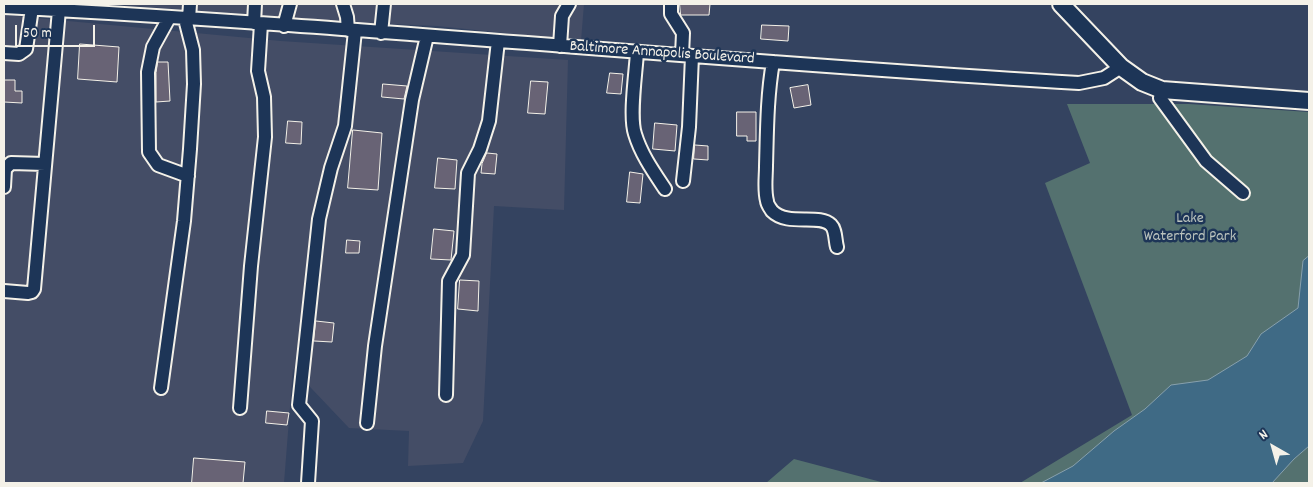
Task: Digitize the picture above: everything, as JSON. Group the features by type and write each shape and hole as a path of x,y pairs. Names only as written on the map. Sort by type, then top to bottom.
{"main road":[{"path":"1061,4 1122,67 1142,82 1162,90 1309,102"}],"street":[{"path":"161,388 175,296 188,176 194,84 193,50 187,19 190,4"},
{"path":"240,408 251,266 265,137 264,97 258,71 255,4"},
{"path":"284,26 290,4"},
{"path":"308,483 312,421 299,405 319,219 345,126 351,31 343,4"},
{"path":"381,33 384,4"},
{"path":"560,46 562,16 569,4"},
{"path":"671,4 671,14 683,33 687,55 689,127 683,181"},
{"name":"Baltimore Annapolis Boulevard","path":"4,7 498,41 923,74 1079,83 1104,78 1122,67"},
{"path":"4,52 19,54 26,49 32,8"},
{"path":"4,291 28,293 34,289 59,10"},
{"path":"169,18 153,47 148,72 149,152 158,165 188,176"},
{"path":"368,423 375,346 412,100 427,36"},
{"path":"446,396 449,281 463,254 468,173 480,149 489,122 498,41"},
{"path":"637,52 632,121 634,133 646,160 665,189"},
{"path":"773,62 766,149 766,201 778,216 786,219 824,221 830,224 834,229 837,247"},
{"path":"1162,90 1160,98 1206,161 1243,193"},
{"path":"4,186 5,170 11,163 45,164"}],"shaded area":[{"path":"109,4 584,4 581,41 437,26 367,23"},
{"path":"4,15 281,41 568,60 564,210 494,206 483,421 463,463 408,466 409,431 349,428 293,369 284,483 4,483"},
{"path":"1309,256 1309,446 1272,483 1041,483 1073,466 1114,431 1145,409 1171,385 1208,380 1247,356 1261,334 1298,308 1303,261"}],"green space":[{"name":"Lake Waterford Park","path":"1067,104 1189,104 1309,112 1309,483 1020,483 1132,415 1045,183 1090,163"},
{"path":"794,459 885,483 766,483"}],"building":[{"path":"680,4 710,4 709,15 681,15"},
{"path":"762,25 789,26 788,41 761,39"},
{"path":"80,44 119,47 117,82 78,79"},
{"path":"158,62 168,62 170,101 156,102"},
{"path":"610,73 623,74 621,94 607,93"},
{"path":"4,80 15,80 15,91 22,91 22,103 4,102"},
{"path":"531,81 548,82 545,114 528,113"},
{"path":"383,84 407,86 404,99 382,97"},
{"path":"808,85 811,105 794,108 790,88"},
{"path":"737,112 756,112 756,141 747,141 747,136 737,136"},
{"path":"288,121 302,122 301,144 286,143"},
{"path":"655,123 677,125 675,151 653,149"},
{"path":"353,130 382,133 378,190 348,188"},
{"path":"695,145 708,146 708,160 694,159"},
{"path":"487,153 497,154 495,174 481,173 482,164"},
{"path":"438,158 457,160 455,189 435,188"},
{"path":"630,172 643,174 640,203 627,202"},
{"path":"434,229 454,231 451,260 431,259"},
{"path":"347,240 360,241 359,253 346,253"},
{"path":"460,280 479,281 478,311 458,309"},
{"path":"316,321 334,323 332,342 314,341"},
{"path":"267,411 289,413 287,425 266,423"},
{"path":"194,458 245,462 243,483 192,483"}]}
